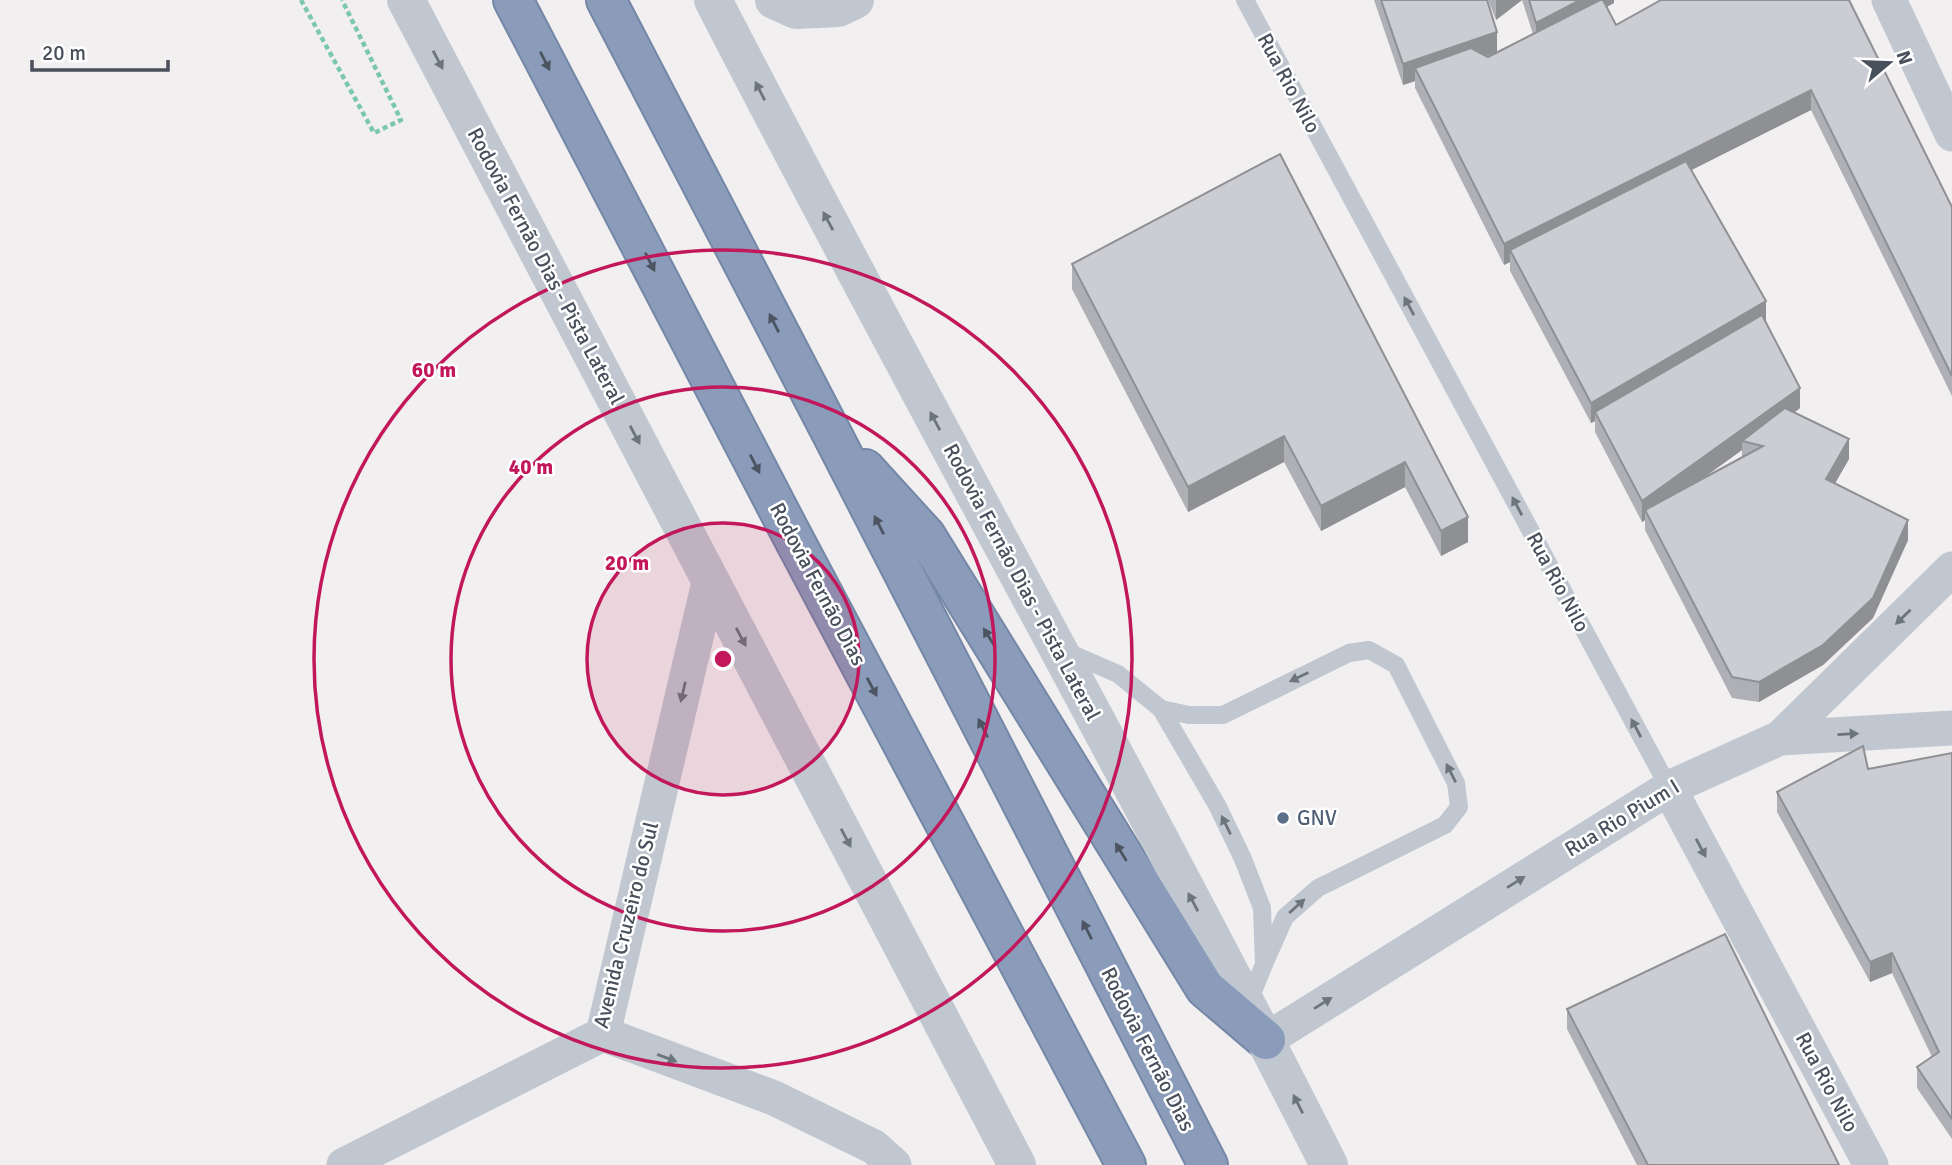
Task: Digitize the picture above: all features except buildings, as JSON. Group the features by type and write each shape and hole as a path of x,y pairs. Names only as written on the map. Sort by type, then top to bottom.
{"highway":[{"name":"Rodovia Fernão Dias","path":"513,0 782,516 1126,1165"},
{"name":"Rodovia Fernão Dias","path":"606,0 1208,1165"},
{"path":"831,432 926,536 1205,988 1266,1040"}],"street":[{"name":"Rodovia Fernão Dias - Pista Lateral","path":"406,0 1017,1165"},
{"name":"Rodovia Fernão Dias - Pista Lateral","path":"713,0 797,164 1266,1040 1329,1165"},
{"path":"774,0 796,10 838,8 855,0"},
{"path":"1889,0 1952,134"},
{"name":"Rua Rio Pium I","path":"1266,1040 1668,788 1780,738 1952,569"},
{"name":"Avenida Cruzeiro do Sul","path":"344,1165 603,1034 710,578"},
{"path":"1780,738 1952,729"},
{"name":"Rua Rio Nilo","path":"1668,788 1871,1165"},
{"path":"603,1034 774,1098 874,1147 894,1165"}],"lane":[{"name":"Rua Rio Nilo","path":"1245,0 1668,788"},
{"path":"1058,648 1118,674 1161,709 1217,805 1243,859 1262,908 1264,964"},
{"path":"1161,709 1189,715 1223,715 1349,653 1369,650 1396,665 1456,783 1459,807 1445,825 1318,888 1286,917 1247,1005"}],"path":[{"path":"302,0 374,133 401,120 342,0"}],"place":[{"name":"GNV","path":"1283,818"}]}
